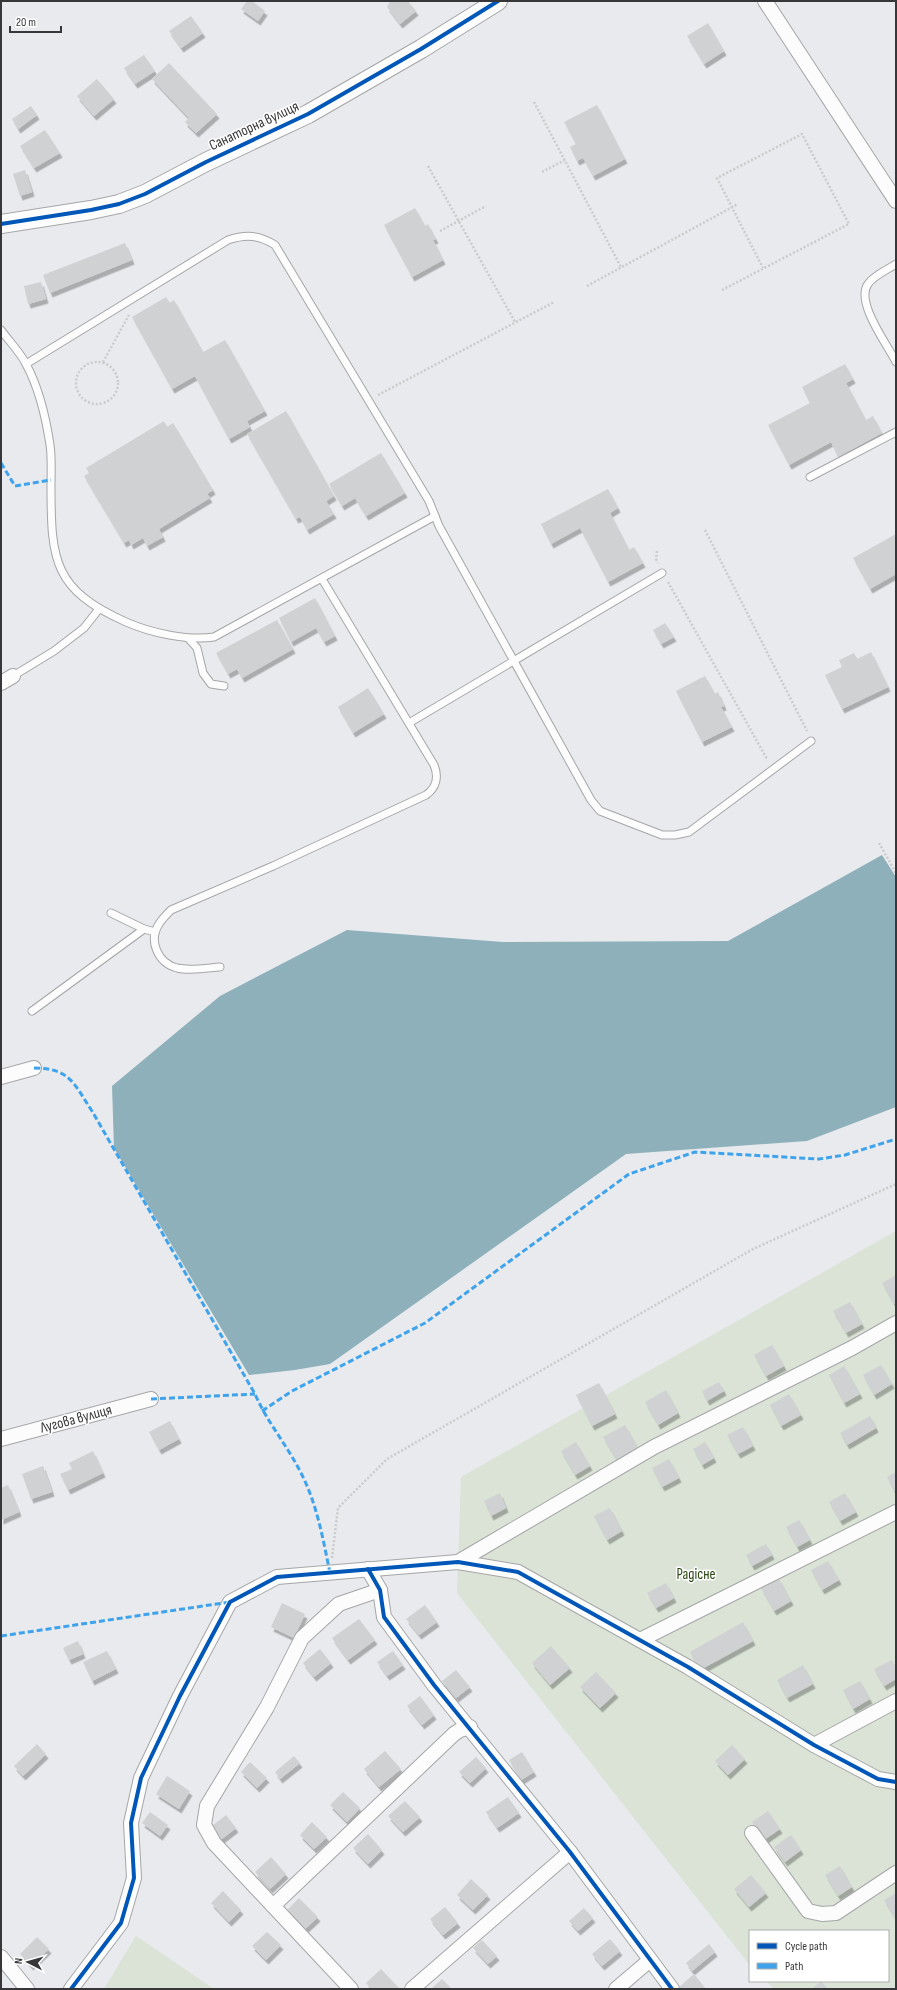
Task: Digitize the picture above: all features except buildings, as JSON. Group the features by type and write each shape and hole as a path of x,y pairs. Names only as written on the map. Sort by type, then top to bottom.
{"street":[{"name":"Санаторна вулиця","path":"1,224 91,210 119,204 145,194 206,162 308,114 421,49 498,1"},
{"path":"765,1 896,201"},
{"path":"1,683 13,676"},
{"path":"1,1077 34,1068"},
{"path":"458,1562 654,1447 852,1348 896,1323"},
{"name":"Лугова вулиця","path":"1,1439 151,1399"},
{"path":"640,1640 896,1512"},
{"path":"71,1989 121,1923 134,1878 131,1824 141,1778 180,1696 230,1602 277,1577 330,1573 368,1568 458,1562 518,1572 688,1667 814,1745 878,1779 896,1782"},
{"path":"368,1568 380,1590 384,1617 434,1685 470,1727 570,1852 672,1989"},
{"path":"351,1989 214,1843 204,1825 207,1806 267,1708 302,1638 339,1604 380,1590"},
{"path":"814,1745 896,1701"},
{"path":"273,1906 454,1734 460,1730 470,1727"},
{"path":"752,1833 808,1911 822,1914 836,1914 896,1873"},
{"path":"412,1989 570,1852"},
{"path":"1,1957 26,1989"},
{"path":"616,1989 650,1960"}],"lane":[{"path":"26,364 228,240 239,237 262,238 275,245 369,399 429,501 435,516 591,800 600,811 662,835 675,835 689,832 811,741"},
{"path":"896,264 869,282 864,294 868,310 896,362"},
{"path":"1,330 26,364 45,418 50,447 51,516 54,547 60,569 69,584 83,598 99,608 136,626 189,639 214,637 435,516"},
{"path":"810,477 896,432"},
{"path":"409,723 662,572"},
{"path":"220,967 178,968 170,966 158,954 155,947 155,932 159,923 171,910 273,866 428,793 435,785 436,770 322,579"},
{"path":"13,676 54,651 84,628 99,608"},
{"path":"189,639 197,648 203,673 211,684 224,686"},
{"path":"111,913 144,929 155,932"},
{"path":"32,1010 144,929"}],"path":[{"path":"534,102 621,268"},
{"path":"722,290 849,224 802,134 717,178 763,268"},
{"path":"542,172 565,160"},
{"path":"428,166 515,322"},
{"path":"587,286 738,204"},
{"path":"440,231 486,206"},
{"path":"103,362 138,296"},
{"path":"369,399 554,302"},
{"path":"93,361 103,362 113,368 117,375 118,390 108,401 94,404 87,402 77,391 77,376 86,364 93,361"},
{"path":"705,530 811,741"},
{"path":"657,551 656,559 662,572 773,770"},
{"path":"878,843 896,873"},
{"path":"330,1573 338,1508 387,1459 753,1249 896,1184"}],"green space":[{"name":"Радісне","path":"896,1231 896,1989 774,1989 767,1982 889,1982 889,1930 749,1930 748,1963 457,1593 461,1477"},
{"path":"136,1936 214,1989 104,1989"}],"water":[{"path":"882,855 896,877 896,1107 807,1141 626,1154 330,1364 295,1370 249,1375 114,1148 112,1086 220,996 347,930 503,942 728,941"}],"marked path":[{"path":"1,463 15,486 51,480"},
{"path":"34,1068 56,1071 70,1079 92,1111 255,1394 265,1414 301,1473 307,1485 315,1509 330,1573"},
{"path":"262,1411 292,1391 425,1323 629,1174 695,1152 819,1159 845,1155 896,1139"},
{"path":"151,1399 255,1394"},
{"path":"1,1636 230,1602"}],"cycle path":[{"path":"1,224 91,210 119,204 145,194 206,162 308,114 421,49 498,1"},
{"path":"71,1989 121,1923 134,1878 131,1823 141,1778 180,1696 230,1602 277,1577 458,1562 518,1572 688,1667 814,1745 878,1779 896,1782"},
{"path":"368,1569 380,1590 384,1617 434,1685 570,1852 672,1989"}]}
